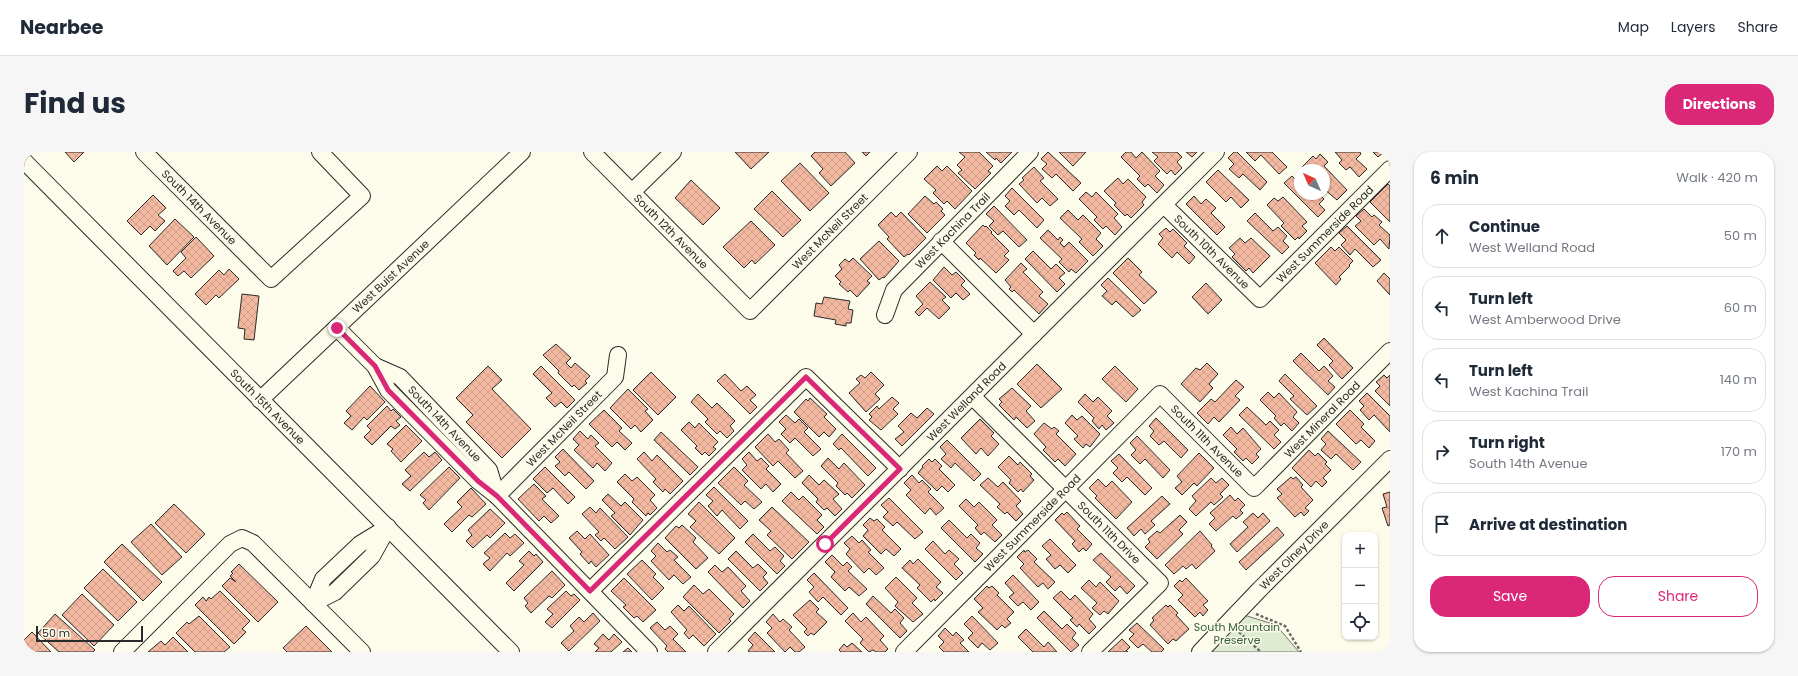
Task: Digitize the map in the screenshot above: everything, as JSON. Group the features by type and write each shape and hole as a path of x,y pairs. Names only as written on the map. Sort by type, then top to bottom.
{"street":[{"name":"South 14th Avenue","path":"144,152 271,280 362,196 320,152"},
{"name":"West Buist Avenue","path":"260,400 522,152"},
{"name":"South 12th Avenue","path":"592,152 750,311"},
{"path":"632,192 673,152"},
{"name":"West McNeil Street","path":"750,311 909,152"},
{"name":"West Kachina Trail","path":"885,315 894,290 1030,152"},
{"name":"West Welland Road","path":"716,652 973,397 1216,152"},
{"name":"South 15th Avenue","path":"24,161 511,652"},
{"name":"West Summerside Road","path":"1260,299 1390,169"},
{"name":"South 10th Avenue","path":"1164,205 1260,299"},
{"path":"941,241 1034,334"},
{"name":"South 14th Avenue","path":"337,328 375,366 388,390 478,481 497,496 649,652"},
{"name":"West Mineral Road","path":"1254,488 1390,351"},
{"name":"West McNeil Street","path":"497,496 615,377 618,355"},
{"name":"South 14th Avenue","path":"375,366 400,377 490,470 497,496"},
{"path":"590,591 806,377 900,469"},
{"path":"402,403 413,392"},
{"name":"West Summerside Road","path":"904,652 1160,394"},
{"name":"South 11th Avenue","path":"1160,394 1254,488"},
{"name":"South 11th Drive","path":"973,397 1160,583 1090,652"},
{"name":"West Olney Drive","path":"1200,652 1390,459"},
{"path":"313,603 324,579 360,544 388,527"},
{"path":"313,603 335,592 372,556 388,527"},
{"path":"122,652 230,544 242,538 253,543 362,652"},
{"path":"340,563 352,576"}],"path":[{"path":"1242,608 1285,626 1300,652"},
{"path":"1228,623 1261,652"}],"green space":[{"name":"South Mountain Preserve","path":"1390,457 1390,470 1268,593 1244,615 1276,625 1299,652 1191,652"}],"building":[{"path":"65,152 84,152 74,162"},
{"path":"735,152 769,152 751,169"},
{"path":"815,152 845,152 855,163 831,186 819,173 823,169 811,156"},
{"path":"862,152 870,152 866,156"},
{"path":"959,152 979,152 993,166 988,171 991,173 975,189 958,173 962,170 957,165 965,157"},
{"path":"986,152 1012,152 1001,163"},
{"path":"1048,152 1081,183 1073,191 1056,174 1052,178 1042,169 1047,164 1041,159"},
{"path":"1059,152 1086,152 1073,166"},
{"path":"1126,152 1131,152 1136,158 1142,152 1160,171 1155,176 1164,185 1157,193 1148,184 1145,187 1137,179 1140,176 1121,157"},
{"path":"1152,152 1177,152 1182,157 1177,162 1182,168 1175,175 1171,170 1167,174 1154,161 1158,157"},
{"path":"1186,152 1197,152 1192,157"},
{"path":"1234,152 1237,152 1267,182 1260,190 1243,174 1239,178 1229,169 1234,164 1228,158"},
{"path":"1246,152 1272,152 1287,167 1279,174 1261,155 1255,161"},
{"path":"1335,152 1360,152 1361,154 1356,159 1367,169 1359,177 1350,167 1346,170 1339,163 1342,160"},
{"path":"1373,152 1384,152 1378,157"},
{"path":"1320,154 1328,162 1326,164 1305,164 1313,156 1316,159"},
{"path":"800,163 829,193 810,211 781,181"},
{"path":"937,166 942,171 947,166 972,191 955,209 947,201 944,204 933,193 936,190 924,179"},
{"path":"1034,167 1044,178 1040,181 1058,199 1050,206 1042,198 1037,203 1019,184 1024,180 1022,178"},
{"path":"1218,170 1249,200 1241,208 1231,197 1226,202 1206,182"},
{"path":"1330,172 1347,190 1337,200 1330,194"},
{"path":"1292,176 1294,178 1294,193 1284,183"},
{"path":"1118,178 1123,184 1128,179 1146,197 1142,202 1144,205 1131,218 1127,214 1125,216 1114,205 1116,203 1104,191"},
{"path":"691,180 720,208 703,225 675,198"},
{"path":"1388,184 1390,186 1390,222 1370,202"},
{"path":"1012,188 1044,220 1037,228 1019,210 1014,215 1005,206 1010,201 1005,196"},
{"path":"772,191 801,220 783,237 754,209"},
{"path":"1086,192 1092,197 1096,192 1118,214 1114,218 1122,227 1115,235 1106,226 1103,229 1094,220 1097,217 1079,199"},
{"path":"153,195 166,208 158,215 165,221 155,231 150,226 141,235 127,221"},
{"path":"925,196 934,204 936,202 943,209 941,211 945,215 927,233 908,214"},
{"path":"1194,196 1201,204 1206,199 1216,208 1211,213 1225,227 1217,235 1186,204"},
{"path":"1283,197 1307,222 1302,226 1307,231 1299,239 1298,237 1295,240 1281,226 1284,223 1267,205 1274,198 1278,201"},
{"path":"1301,200 1323,200 1319,204 1325,210 1318,217"},
{"path":"994,206 1027,240 1019,247 1003,231 998,235 989,226 994,221 986,214"},
{"path":"1364,209 1372,217 1374,215 1382,222 1379,225 1390,235 1389,249 1380,239 1374,245 1355,226 1361,221 1356,216"},
{"path":"1068,210 1078,220 1083,215 1101,233 1096,239 1103,246 1093,256 1079,242 1082,239 1060,218"},
{"path":"891,212 896,217 901,212 926,238 909,255 908,254 904,257 887,239 889,237 878,225"},
{"path":"1255,213 1273,231 1278,227 1287,236 1283,241 1289,247 1282,254 1247,221"},
{"path":"175,219 194,237 167,265 149,246"},
{"path":"751,221 775,245 755,264 752,260 744,268 723,247"},
{"path":"983,225 992,232 991,233 1009,251 1004,256 1009,260 996,273 980,258 979,260 974,255 976,253 966,243"},
{"path":"1347,226 1381,260 1373,267 1355,249 1350,255 1341,245 1346,240 1339,233"},
{"path":"1166,228 1170,232 1173,229 1187,243 1184,246 1195,257 1189,264 1177,252 1172,258 1158,244 1163,238 1159,234"},
{"path":"1048,230 1058,240 1060,237 1063,240 1060,243 1064,247 1069,242 1088,261 1076,273 1071,269 1069,272 1059,262 1062,259 1040,238"},
{"path":"196,237 214,256 191,278 184,271 178,276 173,271 186,258 181,252"},
{"path":"1240,238 1245,243 1251,238 1270,256 1253,273 1249,268 1246,271 1232,257 1235,254 1229,248"},
{"path":"879,241 899,261 884,278 883,277 879,280 860,259"},
{"path":"1331,247 1335,251 1339,247 1353,261 1339,277 1341,279 1336,285 1315,263"},
{"path":"1033,251 1051,269 1056,264 1065,273 1059,278 1065,284 1057,292 1025,259"},
{"path":"853,258 872,276 867,281 870,283 857,297 850,290 848,292 839,284 841,282 835,276 842,269 839,265 845,259 849,262"},
{"path":"1128,258 1142,272 1139,275 1157,292 1144,304 1113,273"},
{"path":"1021,263 1027,269 1023,272 1043,292 1039,296 1048,304 1039,314 1014,290 1012,292 1009,289 1011,287 1005,280"},
{"path":"944,267 952,275 956,272 965,281 961,285 970,294 963,300 956,293 951,298 933,280"},
{"path":"229,269 239,279 219,298 216,295 206,305 195,294 219,270 224,275"},
{"path":"1384,273 1390,279 1390,295 1377,281"},
{"path":"1108,278 1141,310 1133,317 1116,301 1112,305 1102,296 1107,291 1101,285"},
{"path":"930,282 946,297 942,300 950,308 939,319 927,308 919,316 915,312 923,304 916,296"},
{"path":"1206,283 1222,300 1208,314 1192,297"},
{"path":"242,294 259,296 254,340 244,339 245,329 238,328"},
{"path":"824,297 850,301 848,309 853,310 851,323 846,323 846,326 835,324 836,320 814,316 816,303 822,304"},
{"path":"1324,338 1353,368 1342,379 1329,365 1333,361 1317,345"},
{"path":"556,344 571,358 566,363 571,368 575,363 590,376 585,381 587,383 579,390 574,385 572,387 543,355"},
{"path":"1301,353 1319,371 1324,366 1333,376 1328,381 1335,387 1328,395 1293,361"},
{"path":"1207,363 1218,374 1209,384 1213,388 1200,402 1181,384 1196,368 1200,370"},
{"path":"1037,364 1062,389 1041,408 1017,384"},
{"path":"488,366 502,380 492,389 531,429 502,458 466,422 473,415 456,398"},
{"path":"541,366 575,400 567,408 561,402 555,407 546,398 552,393 533,374"},
{"path":"1115,366 1138,389 1126,402 1102,379"},
{"path":"651,372 676,397 658,415 633,390"},
{"path":"871,372 884,385 875,394 880,399 866,412 849,393 860,383 856,379 861,375 865,378"},
{"path":"725,374 741,391 747,386 756,395 750,400 757,407 750,414 717,381"},
{"path":"1285,374 1317,406 1307,415 1290,399 1294,396 1279,381"},
{"path":"1384,375 1387,378 1390,375 1390,406 1375,391 1380,386 1376,382"},
{"path":"1236,380 1244,387 1235,396 1240,400 1219,422 1214,417 1208,424 1197,413 1211,399 1215,402"},
{"path":"370,386 385,402 367,420 364,417 352,430 344,423 351,416 346,411"},
{"path":"1012,388 1031,406 1026,411 1035,421 1027,428 1016,417 1014,420 999,405 1002,402 999,399"},
{"path":"628,389 648,409 645,411 653,420 641,432 635,425 631,429 610,408"},
{"path":"1268,392 1274,398 1279,393 1297,412 1293,417 1299,423 1292,431 1284,423 1281,426 1274,418 1276,416 1260,400"},
{"path":"1367,393 1390,416 1390,432 1374,415 1369,420 1360,410 1364,406 1359,401"},
{"path":"698,394 712,408 717,403 735,421 730,426 734,431 727,438 720,431 717,434 705,422 708,419 691,402"},
{"path":"1085,394 1093,402 1098,397 1112,411 1107,416 1114,423 1106,430 1102,425 1099,429 1092,421 1094,418 1078,402"},
{"path":"892,397 899,403 893,409 898,414 881,430 869,420 872,417 869,414 877,406 879,409"},
{"path":"810,398 827,414 824,417 836,429 829,437 824,432 819,437 794,412 806,399 808,401"},
{"path":"387,406 391,411 393,409 401,417 396,421 400,425 395,429 391,426 372,445 364,437 371,430 367,426"},
{"path":"1247,407 1266,425 1270,421 1279,430 1274,435 1281,442 1274,449 1239,415"},
{"path":"927,408 934,414 902,446 895,439 904,432 898,426 911,413 917,418"},
{"path":"604,410 622,428 619,431 632,443 625,450 617,442 612,447 589,424"},
{"path":"1350,410 1364,424 1361,427 1375,441 1369,448 1361,440 1356,444 1336,424"},
{"path":"786,415 795,423 799,419 808,428 804,432 821,449 813,456 795,438 790,443 781,434 786,429 779,422"},
{"path":"1072,415 1077,420 1082,416 1100,434 1090,447 1086,444 1083,448 1074,439 1078,436 1065,423"},
{"path":"1156,418 1188,450 1181,458 1164,441 1159,445 1150,436 1154,431 1149,426"},
{"path":"980,419 994,433 991,436 999,444 988,456 981,448 976,454 961,438"},
{"path":"689,422 695,428 699,423 718,442 713,447 716,449 709,456 705,452 702,455 695,448 697,446 681,430"},
{"path":"1044,423 1052,429 1054,427 1059,431 1056,434 1076,454 1065,466 1058,459 1055,462 1043,450 1046,447 1034,434"},
{"path":"406,425 422,441 401,462 391,451 393,449 387,444"},
{"path":"1231,427 1237,434 1243,428 1261,449 1256,454 1259,457 1252,464 1246,458 1243,461 1234,452 1237,449 1223,435"},
{"path":"580,431 588,439 591,435 599,443 595,446 612,463 605,471 597,463 593,468 574,450 579,445 573,439"},
{"path":"1328,431 1361,462 1353,470 1336,454 1331,459 1321,450 1326,444 1321,439"},
{"path":"661,432 698,467 690,475 654,440"},
{"path":"768,434 775,442 779,439 789,450 786,453 803,471 795,478 778,461 773,466 755,447"},
{"path":"842,434 876,468 868,476 841,448 839,450 833,444"},
{"path":"1137,436 1170,470 1163,478 1145,459 1140,464 1131,455 1136,450 1130,443"},
{"path":"947,440 981,474 974,481 955,463 951,468 941,459 946,454 940,447"},
{"path":"563,449 594,481 586,489 569,472 565,476 555,466 560,462 555,457"},
{"path":"1309,450 1315,456 1318,453 1327,462 1325,464 1331,470 1323,478 1327,482 1322,487 1316,481 1311,487 1292,468"},
{"path":"424,452 429,457 435,452 442,460 410,491 402,484 411,476 405,470"},
{"path":"644,452 652,461 657,455 683,481 670,494 665,489 663,492 653,482 656,479 637,459"},
{"path":"749,452 757,461 761,458 769,466 766,469 781,484 773,492 766,484 761,489 742,470 747,465 742,459"},
{"path":"1199,453 1214,468 1197,486 1194,483 1182,495 1175,488 1182,482 1177,476"},
{"path":"1119,454 1152,488 1145,495 1127,477 1122,482 1113,473 1118,468 1111,461"},
{"path":"1009,456 1018,465 1020,462 1032,474 1030,476 1034,480 1023,492 1021,489 1018,492 1009,483 1011,480 998,467"},
{"path":"828,458 839,469 844,463 865,485 852,498 847,493 845,495 836,486 838,483 821,466"},
{"path":"929,459 932,462 935,459 942,466 939,469 955,485 948,492 942,486 937,491 918,473"},
{"path":"449,467 460,478 429,510 423,503 426,500 420,495"},
{"path":"545,467 575,497 568,504 553,488 547,493 533,479"},
{"path":"734,467 748,481 744,485 762,502 754,509 745,501 741,505 718,483"},
{"path":"625,474 632,481 637,477 655,495 650,500 657,508 650,515 648,513 646,516 632,502 634,499 617,482"},
{"path":"809,475 819,485 824,480 839,494 833,499 842,509 835,516 827,508 824,510 816,502 818,499 802,483"},
{"path":"912,475 919,483 922,480 931,489 928,492 944,508 936,515 930,508 925,514 906,495 911,490 904,483"},
{"path":"1291,477 1293,479 1296,477 1303,485 1301,487 1313,500 1305,508 1309,511 1304,516 1301,512 1295,517 1277,498 1282,494 1277,489"},
{"path":"988,478 998,487 1003,482 1021,501 1016,506 1023,514 1016,521 1007,512 1005,514 997,507 1000,504 980,485"},
{"path":"1211,478 1216,483 1222,478 1229,485 1220,494 1223,497 1214,505 1211,502 1196,516 1189,509 1196,501 1192,496"},
{"path":"1098,479 1106,487 1112,481 1132,502 1116,519 1095,498 1097,496 1089,488"},
{"path":"534,484 546,496 542,499 559,516 551,523 544,516 539,521 518,499"},
{"path":"714,487 748,521 740,529 722,510 717,516 708,506 713,501 706,495"},
{"path":"471,488 486,504 472,517 469,515 452,532 444,524 462,507 457,502"},
{"path":"791,492 799,500 803,496 822,515 817,520 824,527 817,534 782,501"},
{"path":"1390,492 1390,525 1388,526 1382,508 1387,507 1383,494"},
{"path":"608,494 621,506 625,502 643,520 630,535 611,516 615,513 602,500"},
{"path":"1230,495 1235,501 1238,498 1245,505 1240,510 1243,513 1236,519 1233,516 1216,531 1209,524 1215,518 1210,513"},
{"path":"1162,496 1170,504 1151,521 1155,525 1145,534 1141,529 1134,536 1127,528"},
{"path":"889,498 923,532 915,539 897,522 893,526 883,517 888,512 881,505"},
{"path":"966,499 974,507 979,502 997,520 992,525 1002,535 995,542 984,532 981,535 975,528 978,525 959,506"},
{"path":"699,502 735,538 719,554 690,527 696,521 688,514"},
{"path":"174,504 205,534 186,553 155,523"},
{"path":"590,507 596,513 600,508 628,537 615,549 604,538 601,541 595,535 599,532 582,514"},
{"path":"772,507 809,542 792,559 767,535 771,531 759,520"},
{"path":"490,509 505,523 490,538 487,535 473,548 466,541 472,535 468,530"},
{"path":"1067,512 1080,526 1077,529 1092,544 1086,551 1083,548 1079,552 1072,544 1075,541 1055,520 1062,513 1064,515"},
{"path":"1253,513 1258,518 1263,513 1270,521 1237,552 1230,544 1248,527 1243,522"},
{"path":"1180,515 1187,522 1179,530 1183,534 1157,559 1145,547 1150,542 1148,539 1157,531 1160,533"},
{"path":"870,518 874,521 877,519 885,527 882,530 901,549 894,556 886,549 881,554 863,536 868,530 863,525"},
{"path":"949,520 967,538 971,534 980,543 976,548 983,554 975,562 941,528"},
{"path":"151,524 182,557 162,575 131,542"},
{"path":"682,525 696,538 693,542 708,558 696,569 665,538 676,526 679,528"},
{"path":"1277,527 1284,535 1246,570 1239,562"},
{"path":"577,531 585,539 590,534 609,555 596,567 591,561 589,564 580,554 582,552 569,538"},
{"path":"1200,531 1215,551 1196,569 1192,564 1186,569 1183,566 1174,574 1165,565"},
{"path":"505,533 510,538 515,534 524,543 510,556 507,553 490,571 483,564 490,558 484,553"},
{"path":"753,534 770,551 775,547 784,556 780,561 785,566 777,574 745,542"},
{"path":"852,536 859,543 862,540 871,550 868,552 884,568 876,575 869,568 864,573 846,554 850,549 844,543"},
{"path":"1050,539 1076,565 1068,573 1060,565 1055,569 1046,559 1051,555 1042,546"},
{"path":"933,541 945,554 949,550 959,559 954,564 963,573 956,580 925,549"},
{"path":"658,543 667,552 670,550 678,557 674,560 691,577 683,584 674,575 669,580 651,561 656,556 651,551"},
{"path":"122,544 162,582 143,601 104,562"},
{"path":"1024,550 1025,552 1028,550 1037,559 1034,562 1055,582 1048,589 1043,583 1038,587 1020,568 1024,564 1017,557"},
{"path":"529,551 534,556 536,554 543,562 514,591 506,583 524,565 519,561"},
{"path":"736,551 753,568 758,564 767,573 763,577 768,583 760,591 728,559"},
{"path":"1101,553 1135,586 1127,594 1120,586 1115,591 1106,582 1111,577 1093,560"},
{"path":"832,555 843,566 847,562 852,567 848,571 867,589 859,596 849,587 845,591 831,577 835,572 825,562"},
{"path":"918,559 941,582 936,587 943,593 935,601 934,599 931,602 917,588 920,585 902,568 910,560 913,564"},
{"path":"642,560 656,574 653,577 664,588 652,600 627,574"},
{"path":"239,564 278,602 258,622 222,586 230,578 236,582 230,576 233,573 231,572"},
{"path":"715,565 722,572 728,567 746,586 741,591 750,601 743,608 708,572"},
{"path":"103,569 137,602 118,621 84,588"},
{"path":"552,571 565,585 552,598 549,596 531,613 525,606 528,603 524,598"},
{"path":"814,573 848,608 841,615 823,597 818,602 809,592 814,587 807,580"},
{"path":"1013,575 1039,602 1031,610 1023,602 1018,606 1009,597 1014,593 1005,583"},
{"path":"896,577 917,598 912,603 923,614 913,622 895,606 898,602 885,588"},
{"path":"624,578 656,610 643,622 637,616 634,618 623,607 626,605 611,591"},
{"path":"1186,578 1208,601 1203,605 1208,610 1203,616 1200,612 1195,617 1178,600 1183,595 1174,586 1180,580 1182,582"},
{"path":"1089,580 1096,587 1100,582 1119,601 1108,614 1104,611 1100,615 1092,608 1097,603 1081,588"},
{"path":"694,585 703,594 709,589 734,614 729,619 731,621 719,633 683,597"},
{"path":"987,586 989,588 992,586 999,593 997,595 1014,612 1007,619 1011,623 1005,628 1002,625 997,630 978,612 983,608 974,599"},
{"path":"220,591 250,621 242,629 246,632 234,644 195,605 203,597 206,601 209,597 211,599"},
{"path":"566,591 571,596 574,594 580,600 552,628 545,622 553,614 547,609"},
{"path":"1061,591 1070,600 1075,595 1093,614 1089,619 1096,627 1089,634 1079,624 1077,627 1070,620 1073,618 1053,598"},
{"path":"82,594 114,625 94,646 62,615"},
{"path":"873,596 891,613 895,609 904,618 900,623 907,631 900,638 866,604"},
{"path":"810,600 819,609 816,612 827,622 814,635 811,633 808,636 804,632 807,629 793,615"},
{"path":"678,605 684,611 689,606 716,634 704,646 693,635 689,639 684,633 687,630 671,612"},
{"path":"1166,605 1168,607 1170,605 1178,613 1176,615 1189,629 1176,641 1173,639 1168,644 1150,625 1154,620 1152,618"},
{"path":"1044,611 1062,629 1067,624 1076,633 1072,638 1079,645 1071,652 1037,618"},
{"path":"593,613 600,621 569,651 561,643 574,631 570,626 579,617 584,622"},
{"path":"853,613 861,622 866,617 884,636 880,640 888,649 885,652 876,652 873,650 869,652 860,643 863,639 845,621"},
{"path":"55,614 95,650 93,652 59,652 38,633"},
{"path":"773,614 780,622 783,619 792,627 789,630 805,647 799,652 795,652 790,647 785,652 767,633 772,628 766,622"},
{"path":"199,616 230,647 224,652 195,652 176,633 187,622 189,624"},
{"path":"972,616 998,643 990,650 982,643 978,648 968,638 973,633 964,624"},
{"path":"657,622 665,630 670,626 678,634 673,639 686,652 668,652 665,649 667,646 650,628"},
{"path":"1137,623 1164,649 1161,652 1152,652 1143,644 1138,648 1129,639 1134,634 1129,630"},
{"path":"306,626 332,652 287,652 283,648"},
{"path":"945,628 953,636 956,632 964,640 960,643 969,652 944,652 939,647 944,642 938,636"},
{"path":"1026,629 1044,647 1048,642 1057,652 1033,652 1018,637"},
{"path":"32,632 51,652 24,652 24,640"},
{"path":"755,632 775,652 748,651 753,645 748,640"},
{"path":"603,634 609,640 614,634 622,642 611,652 595,652 599,648 594,644"},
{"path":"173,637 188,652 148,652 161,641 165,645"},
{"path":"1122,639 1130,647 1126,651 1128,652 1108,652"},
{"path":"852,643 862,652 841,652 839,650 844,644 847,647"},
{"path":"628,648 632,652 623,652"}],"route":[{"path":"337,328 375,366 388,390 478,481 497,496 590,591 806,377 900,469 825,544"}]}
